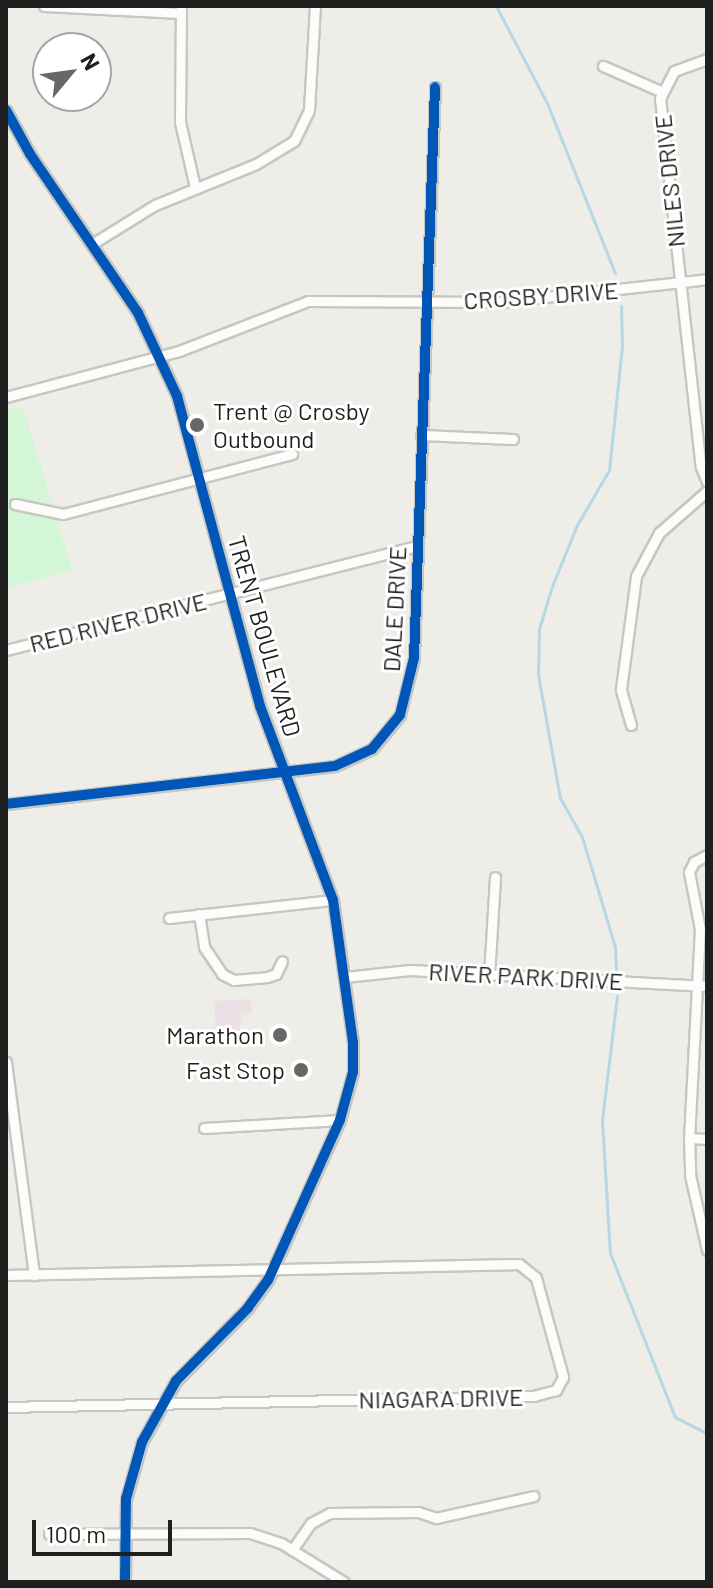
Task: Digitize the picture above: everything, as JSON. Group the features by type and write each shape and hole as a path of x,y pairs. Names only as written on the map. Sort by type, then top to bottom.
{"street":[{"path":"44,6 181,9 180,122 195,187"},
{"path":"92,244 195,187 284,150 294,141 309,110 315,6"},
{"name":"NILES DRIVE","path":"707,59 674,71 660,91 680,283 707,482"},
{"path":"603,66 660,91"},
{"name":"DALE DRIVE","path":"6,804 286,774 356,759 383,739 400,715 414,658 435,87"},
{"name":"TRENT BOULEVARD","path":"6,110 30,154 92,244 161,356 189,428 260,706 333,900 345,977 353,1072 340,1120 274,1268 248,1308 192,1363 162,1405 133,1470 123,1535 125,1582"},
{"name":"CROSBY DRIVE","path":"6,397 161,356 308,301 427,299 500,302 707,279"},
{"path":"421,435 513,439"},
{"path":"15,504 63,514 292,454"},
{"path":"631,725 621,689 636,576 659,533 707,491"},
{"name":"RED RIVER DRIVE","path":"6,650 417,546"},
{"path":"707,855 694,862 689,872 699,914 702,986 689,1138 690,1175 707,1250"},
{"path":"489,976 495,877"},
{"path":"169,918 333,900"},
{"path":"199,914 204,947 222,974 234,980 267,977 276,974 282,961"},
{"name":"RIVER PARK DRIVE","path":"345,977 410,970 702,986"},
{"path":"6,1062 34,1275"},
{"path":"204,1128 340,1120"},
{"path":"689,1138 707,1139"},
{"name":"NIAGARA DRIVE","path":"6,1275 527,1266 536,1278 562,1368 561,1384 548,1394 534,1396 6,1407"},
{"path":"292,1550 311,1523 330,1513 418,1512 436,1518 534,1496"},
{"path":"49,1534 230,1531 267,1538 344,1582"}],"shaded area":[{"path":"251,999 252,1014 243,1015 239,1030 216,1032 214,1001"}],"green space":[{"path":"23,407 72,570 6,588 6,410"}],"waterway":[{"path":"496,6 547,103 615,273"},
{"path":"616,969 615,947 582,837 560,798 538,674 539,629 552,586 577,525 609,470 622,346 621,306"},
{"path":"617,996 602,1120 610,1253 675,1417 707,1433"}],"cycle path":[{"path":"6,804 335,766 372,749 400,715 414,658 435,87"},
{"path":"6,110 30,154 138,313 177,396 260,706 333,900 353,1042 353,1072 340,1120 268,1280 248,1308 176,1381 142,1442 126,1499 125,1582"}],"place":[{"name":"Trent @ Crosby Outbound","path":"197,425"},
{"name":"Marathon","path":"280,1035"},
{"name":"Fast Stop","path":"301,1070"}]}
